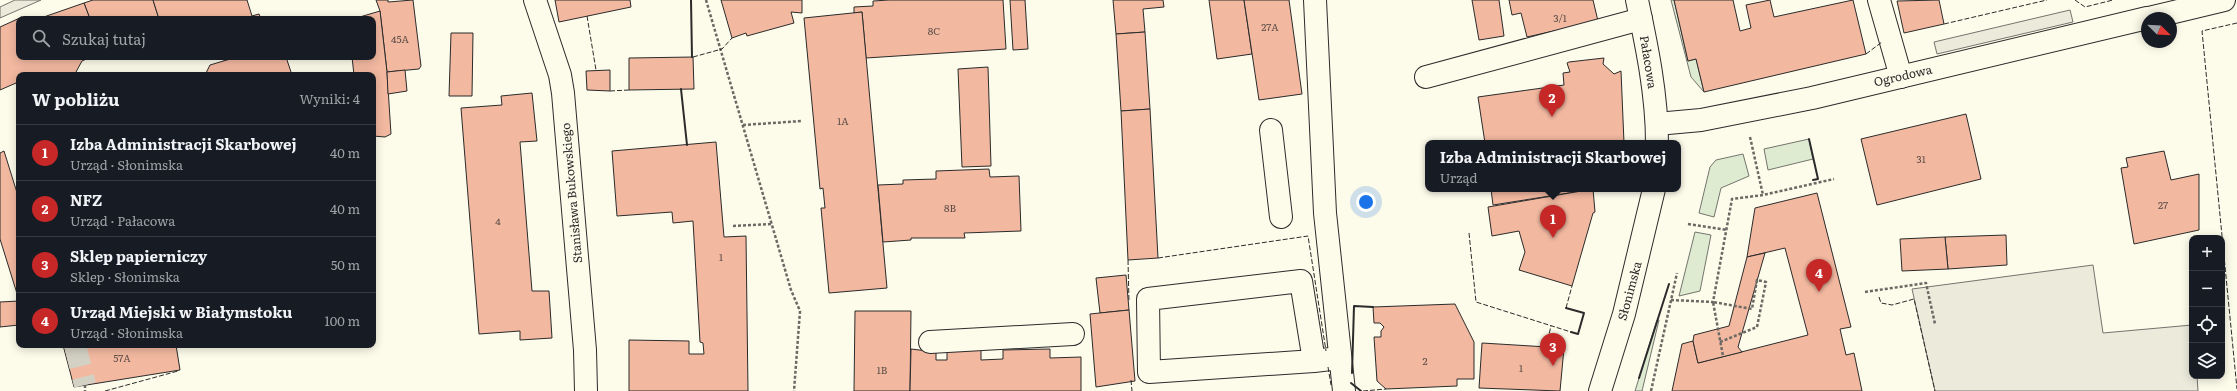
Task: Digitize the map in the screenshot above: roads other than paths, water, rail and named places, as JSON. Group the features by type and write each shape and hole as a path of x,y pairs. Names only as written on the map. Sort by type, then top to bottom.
{"street":[{"name":"Stanisława Bukowskiego","path":"535,0 560,74 563,93 586,358 586,391"},
{"path":"1315,0 1324,213 1339,358 1344,391"},
{"path":"1879,0 1901,77"},
{"name":"Ogrodowa","path":"2173,12 2224,0"},
{"path":"1426,77 1639,10"},
{"name":"Pałacowa","path":"1639,10 1652,72 1657,134"},
{"name":"Ogrodowa","path":"1657,134 1726,115 1901,77 2141,20"},
{"path":"1271,130 1281,217"},
{"name":"Słonimska","path":"1600,391 1626,307 1653,192"},
{"path":"1314,360 1301,281 1148,299 1149,372 1314,360 1339,358"},
{"path":"930,342 1073,334"}],"tunnel":[{"path":"76,348 85,385"}],"place":[{"name":"NFZ","path":"1552,117"},
{"name":"Izba Administracji Skarbowej","path":"1553,238"},
{"name":"Urząd Miejski w Białymstoku","path":"1819,292"},
{"name":"Sklep papierniczy","path":"1553,366"}]}
